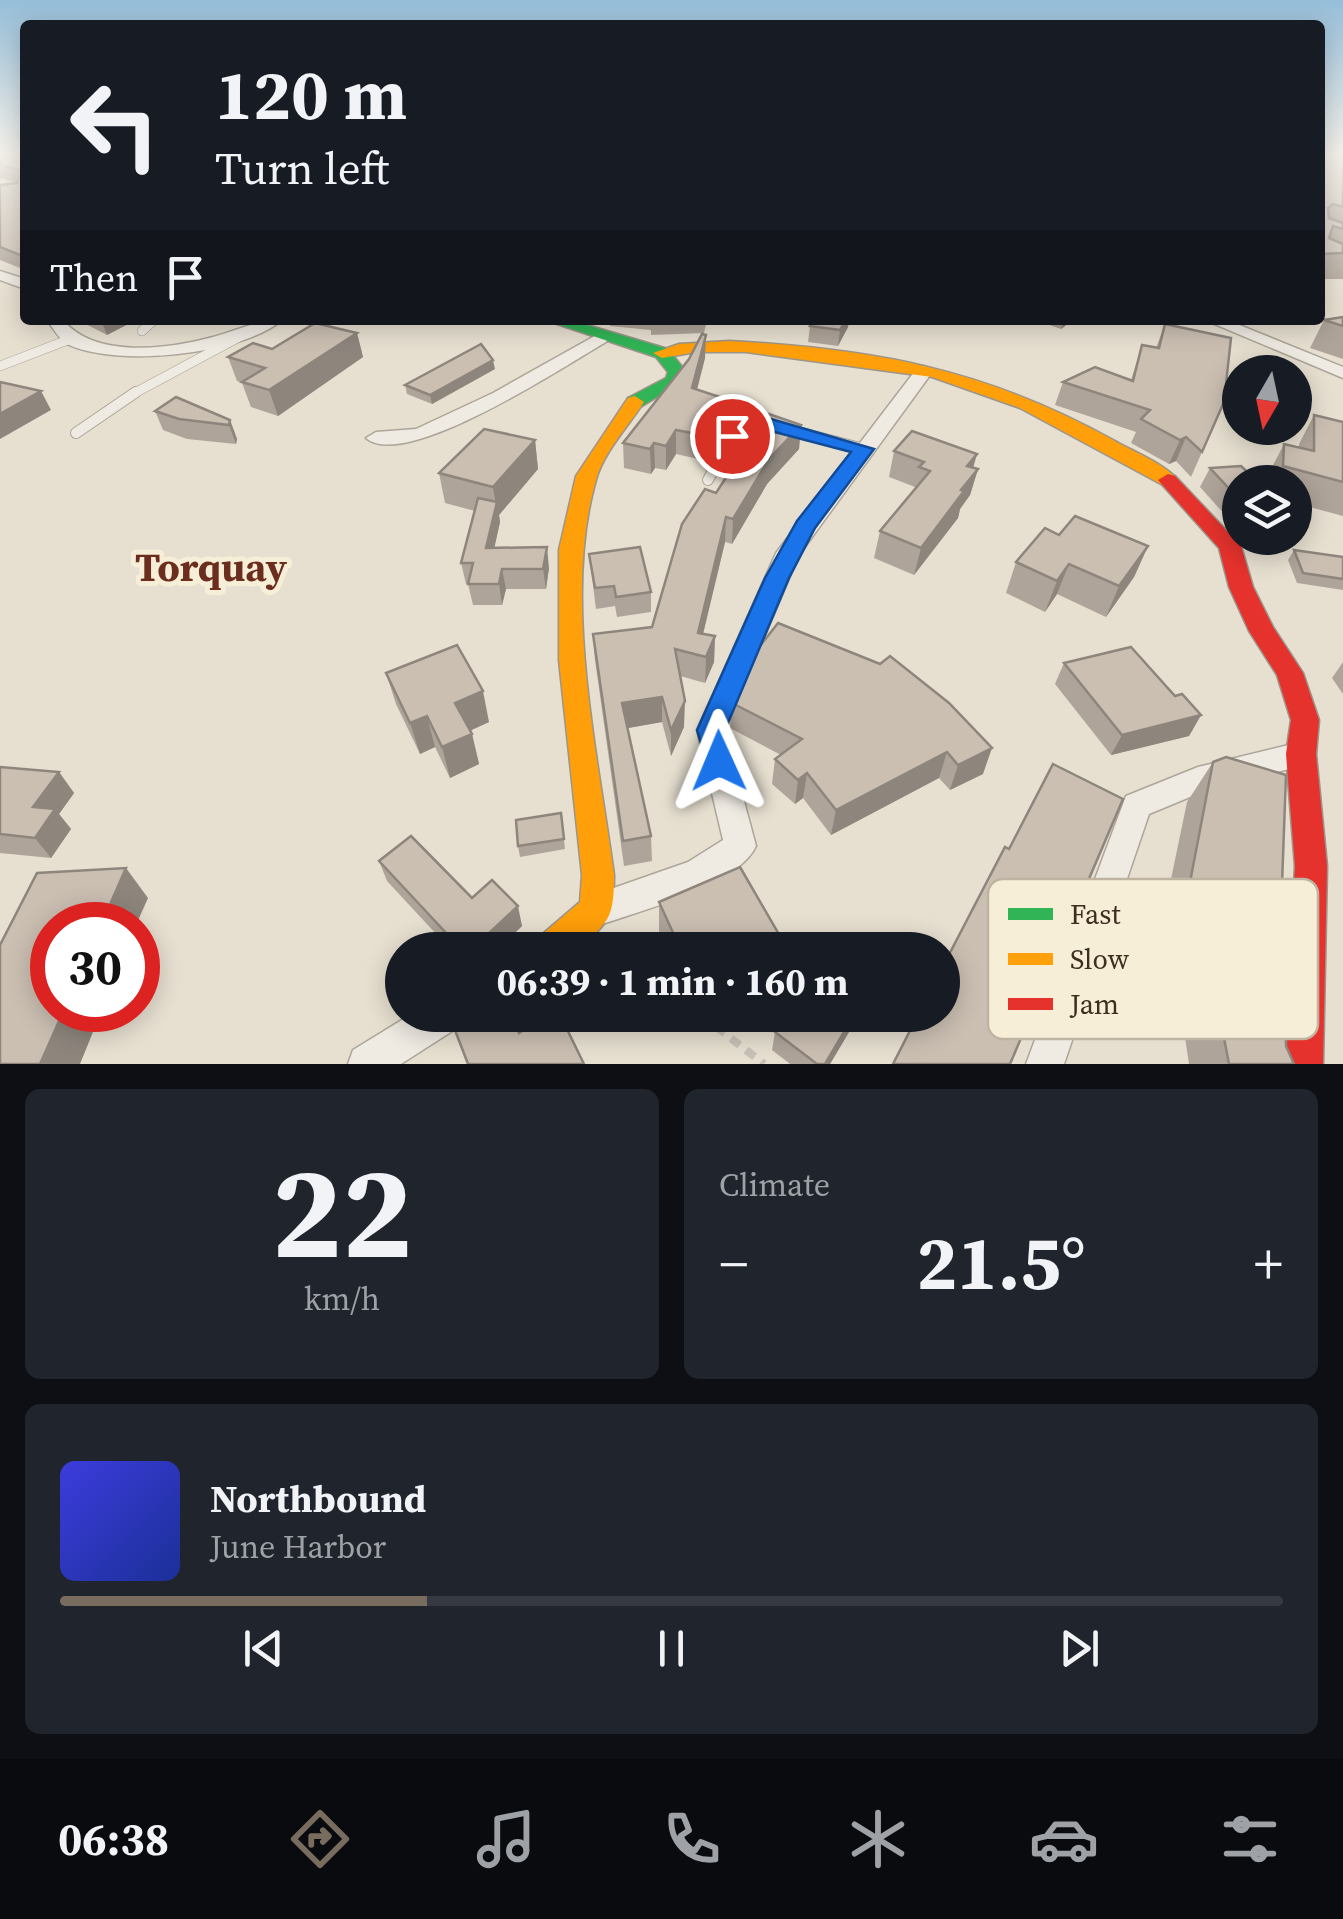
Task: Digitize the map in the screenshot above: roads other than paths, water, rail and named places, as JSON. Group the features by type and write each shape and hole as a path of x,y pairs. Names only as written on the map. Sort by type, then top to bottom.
{"street":[{"path":"59,325 70,339 107,349 176,349 219,343 263,325"},
{"path":"565,325 662,353 674,363 674,381 630,405 586,476 571,550 572,660 598,876 597,910"},
{"path":"1225,325 1343,373"},
{"path":"376,438 426,442 600,338"},
{"path":"662,353 694,344 725,344 924,370 976,383 1081,430 1177,485 1230,546 1241,587 1262,631 1290,672 1305,720 1302,754 1311,879"},
{"path":"571,932 597,910 698,874 740,846 711,730 788,554 924,370"},
{"path":"1111,879 1137,805 1198,780 1302,754"},
{"path":"368,1064 418,1032"},
{"path":"1045,1064 1054,1039"},
{"path":"1304,1064 1305,1039"}],"lane":[{"path":"142,332 149,325"},
{"path":"76,433 112,405 252,330"},
{"path":"0,366 70,339"},
{"path":"771,425 864,449"},
{"path":"708,480 732,436 748,428"}],"district":[{"name":"Torquay","path":"211,567"}]}
